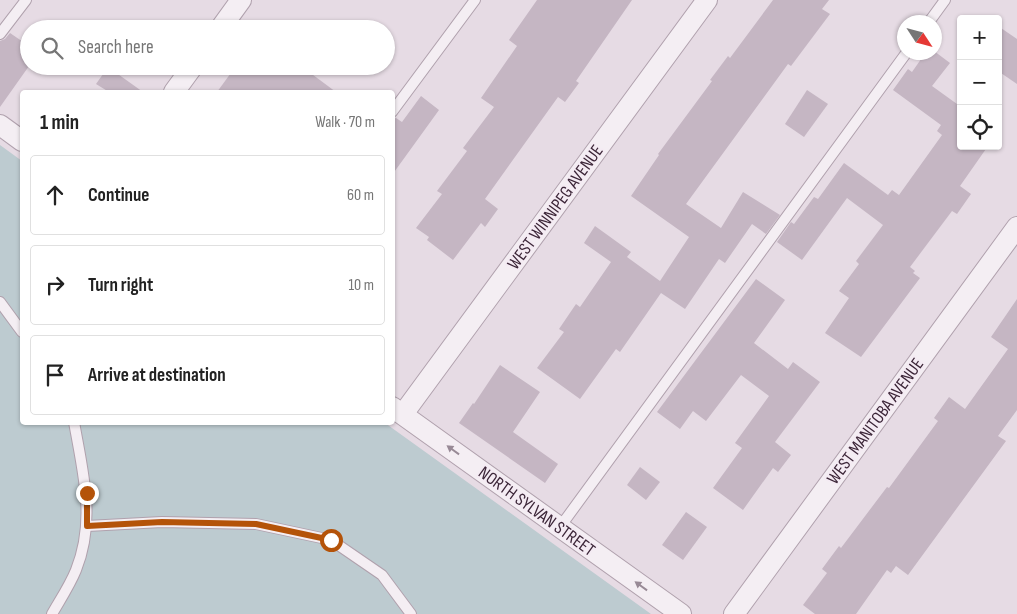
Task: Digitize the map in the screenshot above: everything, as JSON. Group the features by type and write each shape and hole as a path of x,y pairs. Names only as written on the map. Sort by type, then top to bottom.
{"street":[{"path":"227,20 241,0"},
{"name":"WEST WINNIPEG AVENUE","path":"398,410 707,0"},
{"path":"175,90 186,75"},
{"path":"0,125 20,140"},
{"name":"WEST MANITOBA AVENUE","path":"734,614 1017,227"},
{"name":"NORTH SYLVAN STREET","path":"398,410 681,614"}],"lane":[{"path":"0,34 26,0"},
{"path":"395,108 475,0"},
{"path":"934,15 945,0"},
{"path":"560,527 901,60"},
{"path":"0,302 20,329"},
{"path":"52,614 76,570 87,526 87,493 75,425"},
{"path":"87,526 162,522 256,524 331,540 382,575 411,614"}],"shaded area":[{"path":"0,145 20,160 20,425 388,425 651,614 0,614"}],"building":[{"path":"537,0 632,0 576,81 579,83 565,102 558,97 485,199 498,209 485,227 481,223 453,260 427,240 429,237 416,228 442,194 437,191 467,151 463,148 494,107 481,98 517,46 509,40"},
{"path":"773,0 829,0 822,9 830,14 791,66 788,64 686,204 721,228 743,192 780,215 766,234 752,224 725,263 719,259 685,309 661,293 620,352 616,349 580,399 537,368 564,332 559,329 576,304 580,307 611,262 584,243 595,226 631,252 627,257 660,281 689,237 631,196 658,154 712,81 710,80 728,56 730,58"},
{"path":"1002,29 1017,39 1017,84 1002,74"},
{"path":"10,33 20,40 20,75 23,75 0,107 0,41 5,39"},
{"path":"942,57 950,63 932,86 957,104 957,150 985,150 960,186 971,194 957,214 952,211 910,267 915,271 913,273 920,278 861,357 825,333 849,298 839,291 859,264 856,261 883,225 847,198 802,260 777,242 791,222 794,224 814,197 818,199 844,163 888,195 892,190 899,195 942,135 937,131 941,125 893,90 908,69 912,72 920,60 942,60"},
{"path":"102,75 119,75 140,90 106,90 96,84"},
{"path":"229,75 313,75 333,90 218,90"},
{"path":"807,90 828,104 804,137 785,124"},
{"path":"421,96 439,110 395,171 395,118 402,122"},
{"path":"756,279 785,300 754,343 788,369 793,362 820,382 775,442 791,455 778,472 773,468 743,510 713,488 742,448 735,443 769,396 741,375 706,421 693,411 680,429 657,412"},
{"path":"1017,299 1017,410 998,436 1006,441 908,575 896,566 891,573 887,570 856,614 815,614 803,605 827,573 822,569 839,546 841,548 887,487 889,488 938,421 934,418 949,397 965,409 1008,349 991,337"},
{"path":"500,365 540,392 513,432 558,464 545,483 459,423"},
{"path":"640,467 660,482 646,500 627,485"},
{"path":"686,512 707,527 683,560 662,545"}],"route":[{"path":"87,493 87,526 162,522 256,524 331,540"}]}
